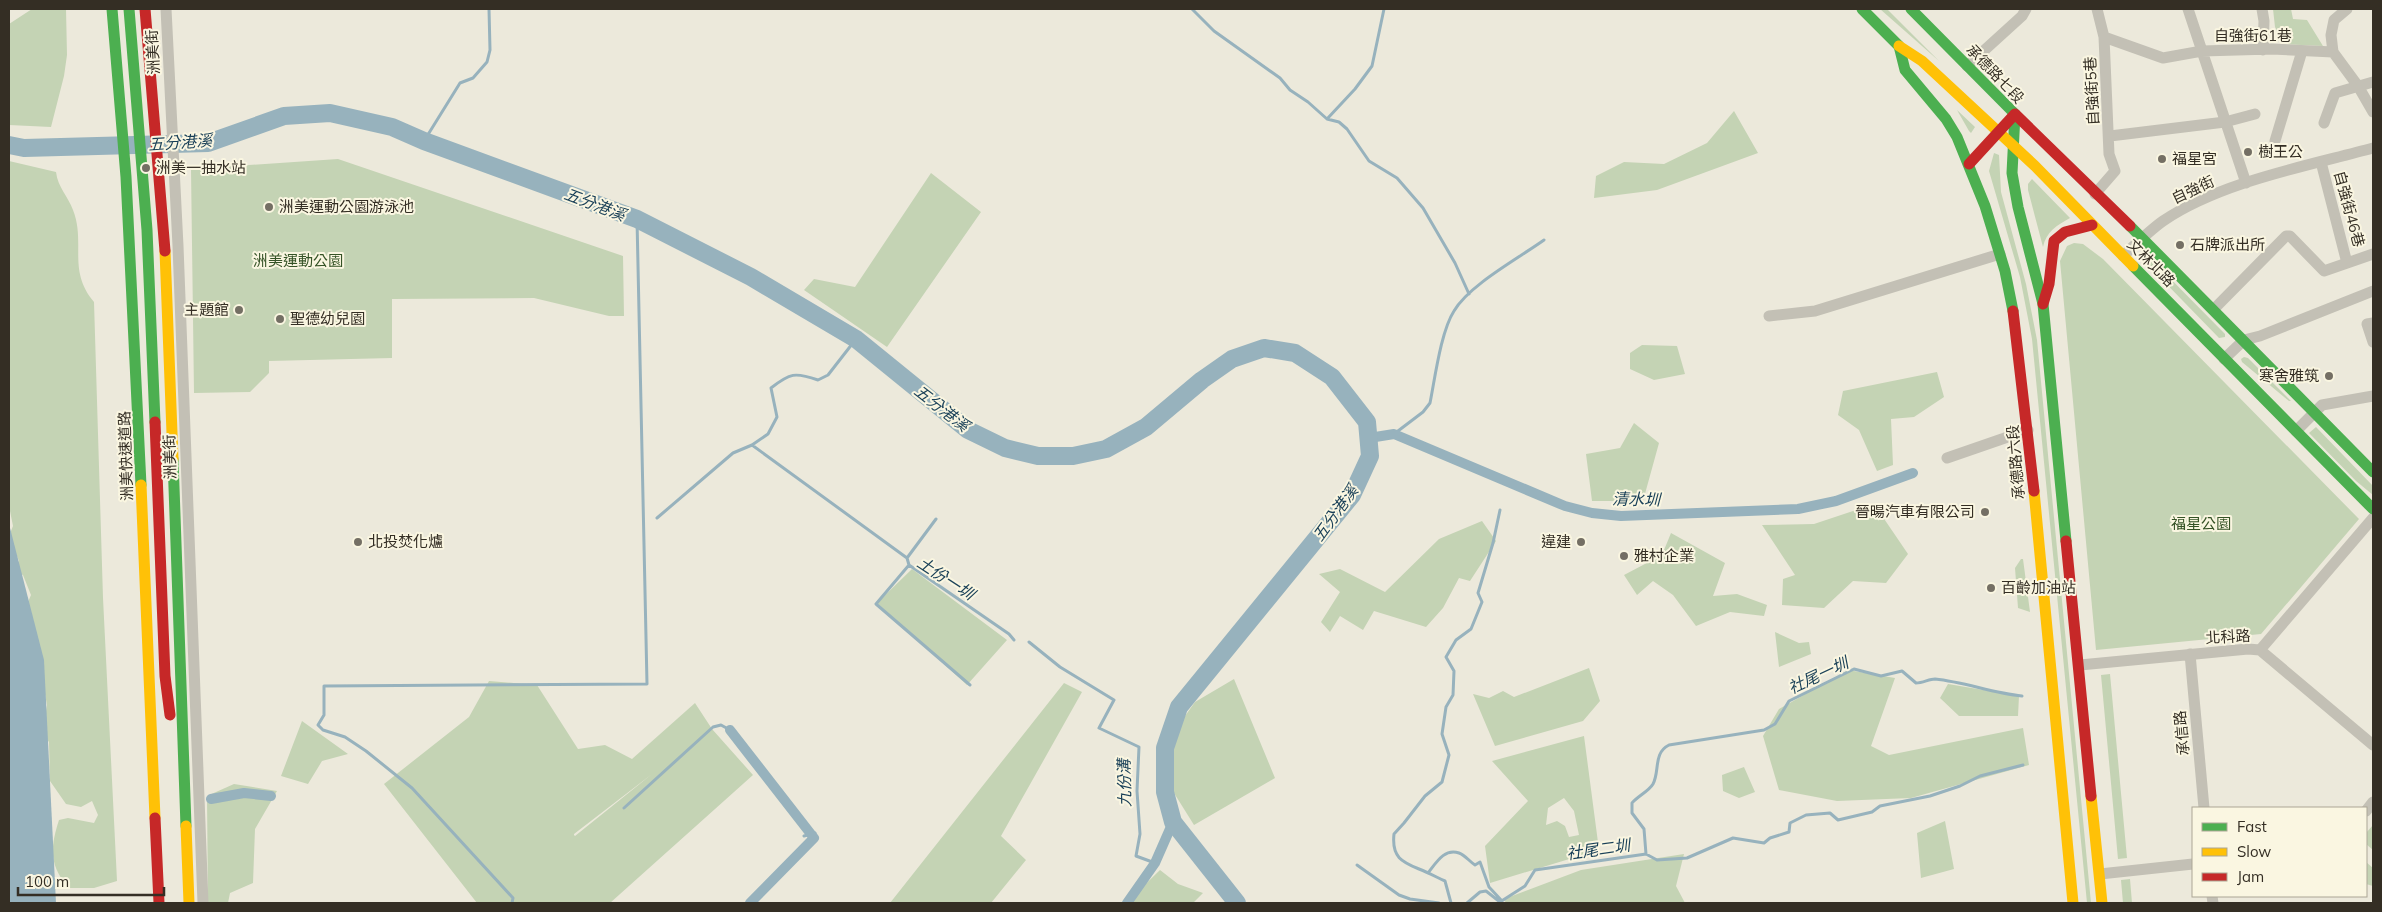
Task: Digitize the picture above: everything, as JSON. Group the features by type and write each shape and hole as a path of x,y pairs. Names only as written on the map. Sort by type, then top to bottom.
{"main road":[{"name":"洲美快速道路","path":"112,9 128,206 140,429 159,903"},
{"path":"130,9 147,230 165,676 170,731"},
{"path":"145,9 165,252 189,903"},
{"path":"1862,9 1900,46"},
{"name":"承德路七段","path":"1910,9 2015,114 2012,173 2018,207 2043,304"},
{"name":"文林北路","path":"1900,46 1922,61 2035,166 2362,500 2373,509"},
{"name":"承德路六段","path":"1900,46 1905,70 1946,119 1969,164 2006,271 2017,334 2028,430 2073,903"},
{"path":"1969,164 2015,114"},
{"name":"文林北路","path":"2015,114 2214,309 2373,472"},
{"path":"2092,225 2072,228 2061,233 2054,241 2051,255 2050,282 2043,304 2102,903"},
{"path":"156,814 165,676"},
{"path":"172,776 187,857"}],"street":[{"name":"洲美街","path":"166,9 174,158 202,903"},
{"name":"自強街5巷","path":"2095,194 2115,171 2110,154 2104,37 2097,9"},
{"path":"2188,9 2246,183"},
{"path":"2262,9 2264,21 2263,50"},
{"path":"2348,9 2334,20 2331,35 2333,52 2358,86 2373,112"},
{"path":"1967,66 2021,11"},
{"name":"自強街61巷","path":"2104,37 2163,58 2202,51 2333,52"},
{"path":"2275,141 2302,51"},
{"path":"2324,123 2335,93 2373,82"},
{"path":"2110,136 2225,122 2255,114"},
{"name":"自強街","path":"2123,256 2164,220 2197,202 2246,183 2373,148"},
{"name":"自強街46巷","path":"2321,162 2347,263"},
{"name":"自強街46巷","path":"2214,309 2286,236 2290,236 2324,271 2373,254"},
{"path":"1769,316 1815,311 2000,254"},
{"path":"2224,359 2244,340 2260,336 2373,292"},
{"path":"2373,323 2367,324 2373,342"},
{"path":"2296,431 2322,405 2373,396"},
{"path":"1947,458 2028,430"},
{"path":"2260,650 2373,518"},
{"name":"北科路","path":"2080,665 2190,654 2260,650 2373,745"},
{"name":"承信路","path":"2190,654 2204,807"},
{"path":"2100,874 2192,864"}],"green space":[{"path":"32,9 66,9 67,55 64,76 51,127 9,125 9,24"},
{"path":"1880,9 1887,9 1939,61"},
{"path":"2273,9 2291,9 2293,19 2307,20 2323,46 2283,44 2275,27"},
{"path":"1957,110 1975,127 1971,133 1969,131"},
{"path":"1734,111 1758,153 1657,190 1594,198 1596,176 1624,162 1664,164 1707,143"},
{"path":"1994,153 1999,155 2001,192 2026,284 2037,340 2091,903 2087,903 2032,339 2020,277 1989,171"},
{"name":"洲美運動公園","path":"338,159 623,256 624,316 609,316 534,298 392,299 392,358 269,361 269,373 250,392 194,393 191,169"},
{"path":"9,161 56,172 77,222 81,279 94,302 103,598 117,881 94,888 69,888 58,872 53,856 54,839 59,820 68,818 94,823 98,815 92,801 81,807 66,804 50,781 49,742 42,733 47,705 28,602 31,595 23,575 15,572 14,566 19,561 9,536 13,526 9,506"},
{"path":"931,173 981,212 887,347 804,290 814,279 855,287"},
{"path":"2032,179 2070,218 2053,229 2044,242 2043,247 2028,190 2028,184"},
{"name":"福星公園","path":"2074,243 2083,244 2103,259 2359,519 2261,634 2096,650 2060,261 2067,246"},
{"path":"2152,260 2225,334 2225,337 2219,338 2147,264"},
{"path":"1642,345 1677,346 1685,374 1654,380 1630,369 1630,353"},
{"path":"2244,357 2248,358 2291,401 2242,362 2241,359"},
{"path":"1937,372 1944,397 1914,417 1891,419 1893,465 1877,471 1859,430 1838,415 1843,391"},
{"path":"1634,423 1659,443 1643,501 1592,501 1586,454 1620,448"},
{"path":"2316,427 2373,486 2373,495 2356,481 2309,433"},
{"path":"1874,504 1908,554 1886,583 1853,581 1824,608 1782,605 1783,579 1795,575 1762,525 1814,524"},
{"path":"1482,521 1496,541 1470,581 1459,578 1443,608 1426,627 1374,611 1363,630 1340,616 1330,632 1321,622 1340,592 1319,574 1340,569 1385,592 1439,539"},
{"path":"1671,533 1725,563 1713,596 1737,594 1767,605 1764,616 1730,612 1696,626 1673,595 1653,581 1637,595 1624,575 1662,555"},
{"path":"2023,559 2030,612 2018,608 2015,568"},
{"path":"912,569 1007,640 967,685 877,603"},
{"path":"1775,632 1799,643 1809,642 1811,654 1779,667"},
{"path":"1589,668 1600,701 1583,721 1495,746 1473,694 1489,698 1503,691 1514,697"},
{"path":"1848,670 1895,678 1871,746 1889,755 2023,728 2029,765 1911,798 1837,801 1779,790 1763,736 1779,709"},
{"path":"2110,674 2127,858 2118,859 2101,675"},
{"path":"1234,679 1275,778 1194,825 1169,785 1175,730 1195,702"},
{"path":"489,681 537,685 578,749 605,745 632,759 695,703 712,729 753,775 610,903 477,903 384,784 469,717","holes":["652,774 575,836 574,834"]},
{"path":"1064,683 1082,692 1001,836 1026,860 991,903 890,903"},
{"path":"1948,684 2019,696 2018,716 1959,716 1940,698"},
{"path":"302,721 348,754 322,761 308,784 281,776"},
{"path":"1584,736 1599,850 1490,883 1485,846 1528,801 1492,761","holes":["1564,798 1574,811 1579,835 1569,837 1565,826 1557,821 1546,825 1548,808"]},
{"path":"1744,767 1755,792 1739,798 1723,791 1722,775"},
{"path":"234,784 277,791 255,829 253,883 230,893 228,903 208,903 207,796"},
{"path":"1945,821 1954,869 1921,878 1917,833"},
{"path":"2373,825 2373,850 2367,845 2367,832"},
{"path":"1684,854 1676,886 1685,903 1506,903 1504,899 1581,870"},
{"path":"2367,863 2373,868 2373,886 2367,884"},
{"path":"1160,870 1178,884 1203,893 1193,903 1126,903"},
{"path":"2130,879 2132,903 2123,903 2121,880"}],"water":[{"path":"9,524 44,660 56,903 9,903"}],"waterway":[{"path":"424,141 460,83 473,78 487,62 490,50 489,9"},
{"path":"1192,9 1214,31 1280,78 1290,90 1308,102 1327,119"},
{"path":"1384,9 1372,66 1355,89 1327,119 1339,122 1347,129 1369,161 1397,178 1423,208 1455,263 1469,294"},
{"name":"五分港溪","path":"9,145 24,148 208,143 284,116 330,113 392,127 424,141 637,219 751,277 856,339 968,430 1005,448 1038,456 1073,456 1106,449 1146,427 1202,380 1232,359 1264,348 1295,353 1332,377 1367,422 1370,456 1352,495 1179,707 1165,748 1165,792 1173,822 1237,903"},
{"path":"512,903 513,898 412,788 366,751 345,737 323,730 318,725 324,715 324,686 647,684 637,219"},
{"path":"1394,434 1423,412 1430,403 1445,330 1461,301 1495,272 1544,240"},
{"path":"657,518 733,453 752,445 768,434 777,417 771,388 783,379 793,375 818,380 828,375 856,339"},
{"name":"清水圳","path":"1369,438 1394,434 1565,506 1592,513 1621,516 1798,509 1836,501 1913,473"},
{"path":"752,445 907,558 909,565"},
{"path":"1451,903 1445,881 1401,860 1395,850 1394,834 1425,796 1442,782 1449,755 1442,734 1446,707 1453,695 1454,671 1446,657 1456,640 1471,629 1482,602 1478,593 1493,543 1500,510"},
{"path":"907,558 936,519"},
{"name":"土份一圳","path":"909,565 876,604 970,685"},
{"name":"土份一圳","path":"909,565 1009,634 1014,640"},
{"name":"九份溝","path":"1029,642 1060,667 1114,700 1099,728 1139,747 1137,791 1140,834 1136,856 1155,863"},
{"name":"社尾一圳","path":"1646,854 1644,829 1632,813 1632,803 1653,784 1659,757 1664,748 1669,745 1764,730 1775,724 1789,701 1854,669 1881,676 1902,671 1916,683 1935,679 2022,696"},
{"path":"624,808 713,727 721,725 730,730"},
{"name":"九份溝","path":"730,730 814,838 750,903"},
{"name":"社尾二圳","path":"1467,903 1480,892 1486,891 1500,902 1525,886 1535,870 1646,854 1657,860 1687,858 1733,838 1764,843 1770,838 1789,832 1790,823 1806,815 1830,813 1838,820 1872,812 1880,806 1930,796 1960,786 1980,776 2023,765"},
{"path":"211,799 244,793 271,796"},
{"name":"九份溝","path":"1127,903 1155,863 1173,822"},
{"name":"九份溝","path":"804,836 815,833"},
{"path":"1428,873 1445,854 1459,853 1475,865 1480,862 1489,887 1502,901"},
{"name":"社尾二圳","path":"1357,865 1399,895 1410,899 1439,903"}],"traffic: fast":[{"path":"112,9 126,177 141,485"},
{"path":"129,9 147,230 155,422"},
{"path":"1862,9 1899,46 1905,70 1946,119 1957,137 1985,206 2005,271 2013,311"},
{"path":"1911,9 2015,114"},
{"path":"2015,114 2012,173 2018,207 2043,304 2066,541"},
{"path":"2130,226 2373,472"},
{"path":"2133,266 2373,509"},
{"path":"173,459 186,826"}],"traffic: slow":[{"path":"1899,46 1922,61 2035,166 2133,266"},
{"path":"165,251 173,459"},
{"path":"141,485 155,818"},
{"path":"2034,491 2073,903"},
{"path":"2091,796 2102,903"},
{"path":"186,826 189,903"}],"traffic: jam":[{"path":"145,9 165,251"},
{"path":"2015,114 2130,226"},
{"path":"1969,164 2015,114"},
{"path":"2043,304 2049,284 2054,241 2065,232 2092,225"},
{"path":"2013,311 2034,491"},
{"path":"155,422 165,676 170,715"},
{"path":"2066,541 2091,796"},
{"path":"155,818 159,903"}],"place":[{"name":"樹王公","path":"2248,152"},
{"name":"福星宮","path":"2162,159"},
{"name":"洲美一抽水站","path":"146,168"},
{"name":"洲美運動公園游泳池","path":"269,207"},
{"name":"石牌派出所","path":"2180,245"},
{"name":"主題館","path":"239,310"},
{"name":"聖德幼兒園","path":"280,319"},
{"name":"寒舍雅筑","path":"2329,376"},
{"name":"晉暘汽車有限公司","path":"1985,512"},
{"name":"北投焚化爐","path":"358,542"},
{"name":"違建","path":"1581,542"},
{"name":"雅村企業","path":"1624,556"},
{"name":"百齡加油站","path":"1991,588"}]}
